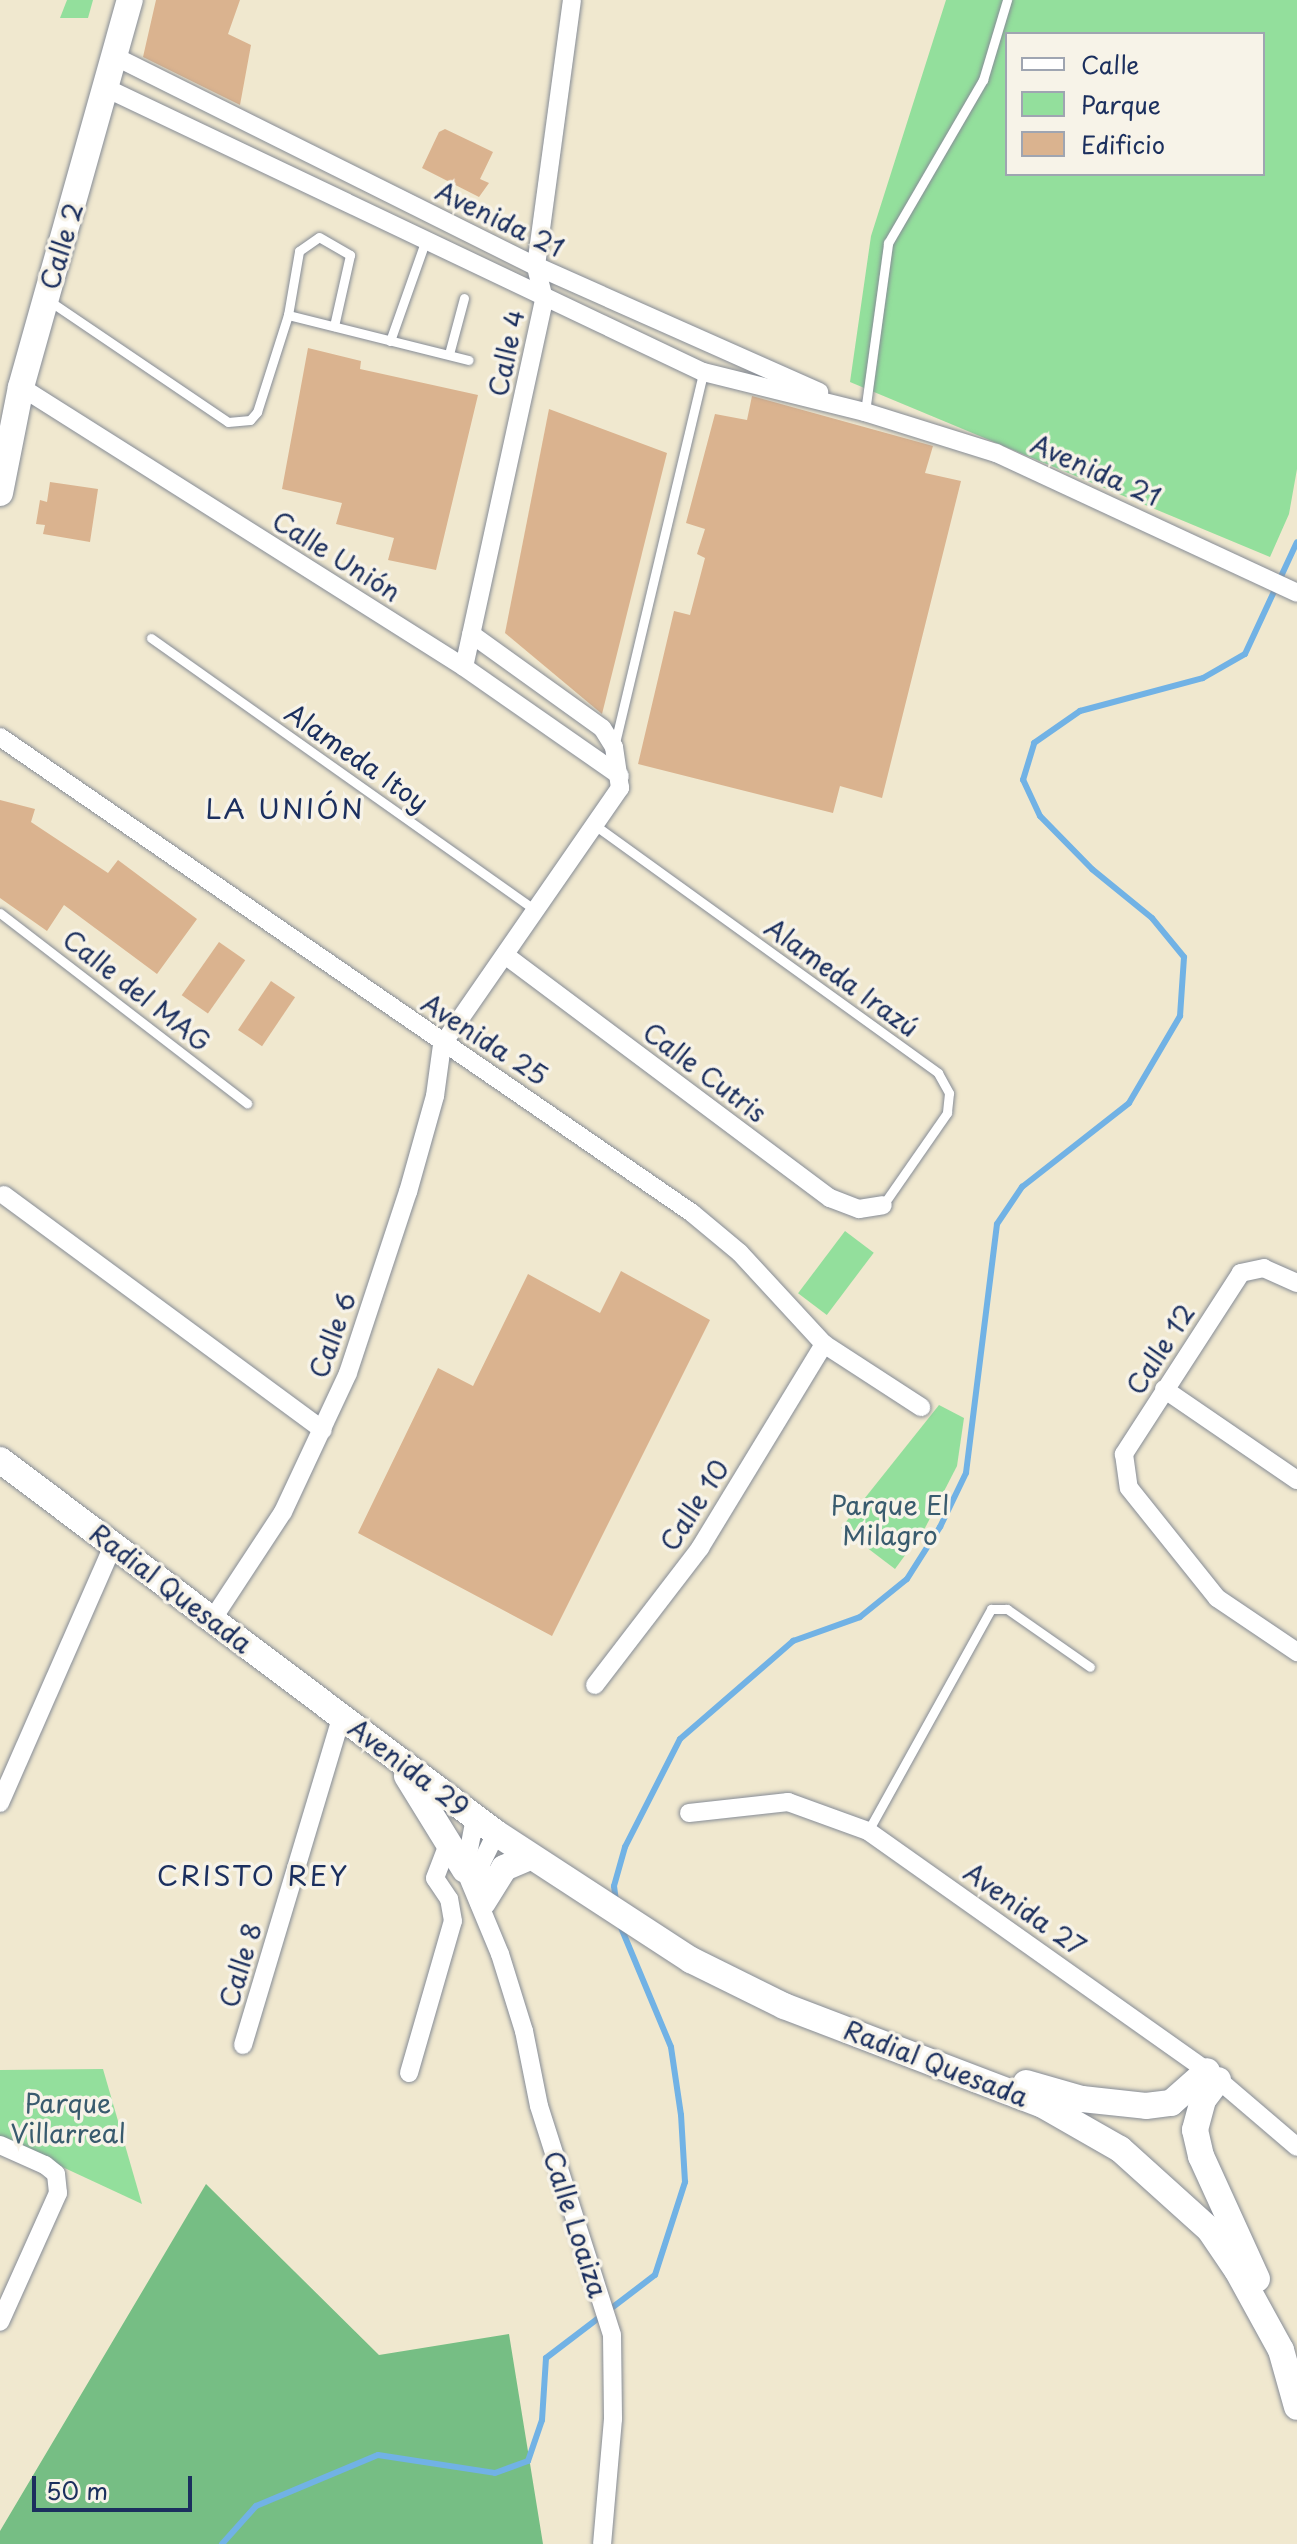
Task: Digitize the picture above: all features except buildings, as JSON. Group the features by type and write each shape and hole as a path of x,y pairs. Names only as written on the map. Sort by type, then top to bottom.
{"main road":[{"name":"Calle 2","path":"0,493 21,387 118,58 130,0"},
{"name":"Radial Quesada","path":"0,1460 342,1716"},
{"name":"Avenida 29","path":"342,1716 486,1826"},
{"name":"Calle Loaiza","path":"378,1743 413,1784 465,1870"},
{"name":"Radial Quesada","path":"486,1826 578,1890 738,1987 960,2071 1085,2125 1149,2171 1209,2229 1281,2350 1297,2407"},
{"path":"483,1907 504,1868 530,1857"},
{"path":"960,2071 1082,2099 1146,2106 1171,2103 1213,2075"},
{"path":"1213,2075 1197,2114 1198,2143 1251,2263 1281,2350"}],"street":[{"name":"Calle 4","path":"464,667 544,299 536,266 572,0"},
{"name":"Avenida 21","path":"118,58 536,266 865,412"},
{"name":"Avenida 21","path":"108,89 703,372 865,412 996,453 1254,570 1297,593"},
{"name":"Calle Unión","path":"21,387 464,667 620,776"},
{"path":"442,1045 616,797 620,776 614,747 602,728 571,702 471,634"},
{"name":"Avenida 25","path":"0,737 442,1045 474,1059 692,1213 740,1253 824,1344 921,1407"},
{"name":"Calle Cutris","path":"505,955 830,1198 859,1209 883,1205"},
{"name":"Calle 6","path":"212,1620 283,1512 348,1373 408,1192 435,1096 442,1045"},
{"path":"4,1195 323,1430"},
{"name":"Calle 12","path":"1297,1283 1264,1268 1241,1273 1124,1454 1129,1488 1217,1598 1297,1652"},
{"name":"Calle 10","path":"595,1685 700,1548 824,1344"},
{"path":"1164,1389 1297,1480"},
{"path":"0,1803 113,1545"},
{"name":"Calle 8","path":"243,2045 342,1716"},
{"name":"Avenida 27","path":"689,1813 788,1802 868,1831 1213,2075 1297,2147"},
{"path":"465,1870 486,1826"},
{"name":"Calle Loaiza","path":"483,1907 481,1864 486,1826"},
{"path":"409,2073 453,1921 449,1899 435,1878 449,1841"},
{"name":"Calle Loaiza","path":"465,1870 483,1907 524,2031 539,2106 612,2335 613,2419 602,2544"},
{"path":"0,2145 45,2165 56,2174 58,2193 0,2322"}],"lane":[{"path":"865,412 888,243 983,80 1007,0"},
{"path":"45,298 228,422 250,420 257,412 288,315 299,251 319,237 336,242 350,255 334,326"},
{"path":"390,341 425,242"},
{"path":"449,354 464,298"},
{"path":"288,315 468,360"},
{"path":"614,747 703,372"},
{"name":"Alameda Itoy","path":"151,638 536,911"},
{"name":"Alameda Irazú","path":"596,826 938,1073 949,1093 947,1113 883,1205"},
{"name":"Calle del MAG","path":"0,913 247,1103"},
{"path":"868,1831 991,1609 1007,1609 1090,1667"}],"green space":[{"path":"67,0 93,0 88,18 60,18"},
{"path":"946,0 1297,0 1297,469 1289,514 1270,557 850,382 871,236"},
{"path":"845,1231 874,1253 827,1315 798,1293"},
{"name":"Parque El Milagro","path":"939,1405 964,1418 957,1466 925,1528 895,1569 841,1528"},
{"name":"Parque Villarreal","path":"103,2069 142,2204 0,2138 0,2070"},
{"path":"206,2184 379,2355 509,2334 543,2544 0,2544 0,2531"}],"waterway":[{"path":"616,1902 614,1886 625,1847 680,1739 793,1641 860,1617 907,1579 940,1527 966,1473 997,1224 1022,1187 1129,1103 1180,1016 1184,957 1152,918 1092,869 1040,816 1023,780 1034,743 1080,711 1203,678 1245,654 1297,542"},
{"path":"222,2544 256,2506 378,2455 495,2473 528,2461 542,2420 546,2358 655,2275 685,2182 681,2115 671,2047 620,1925"}],"district":[{"name":"LA UNIÓN","path":"285,808"},
{"name":"CRISTO REY","path":"253,1875"}]}
